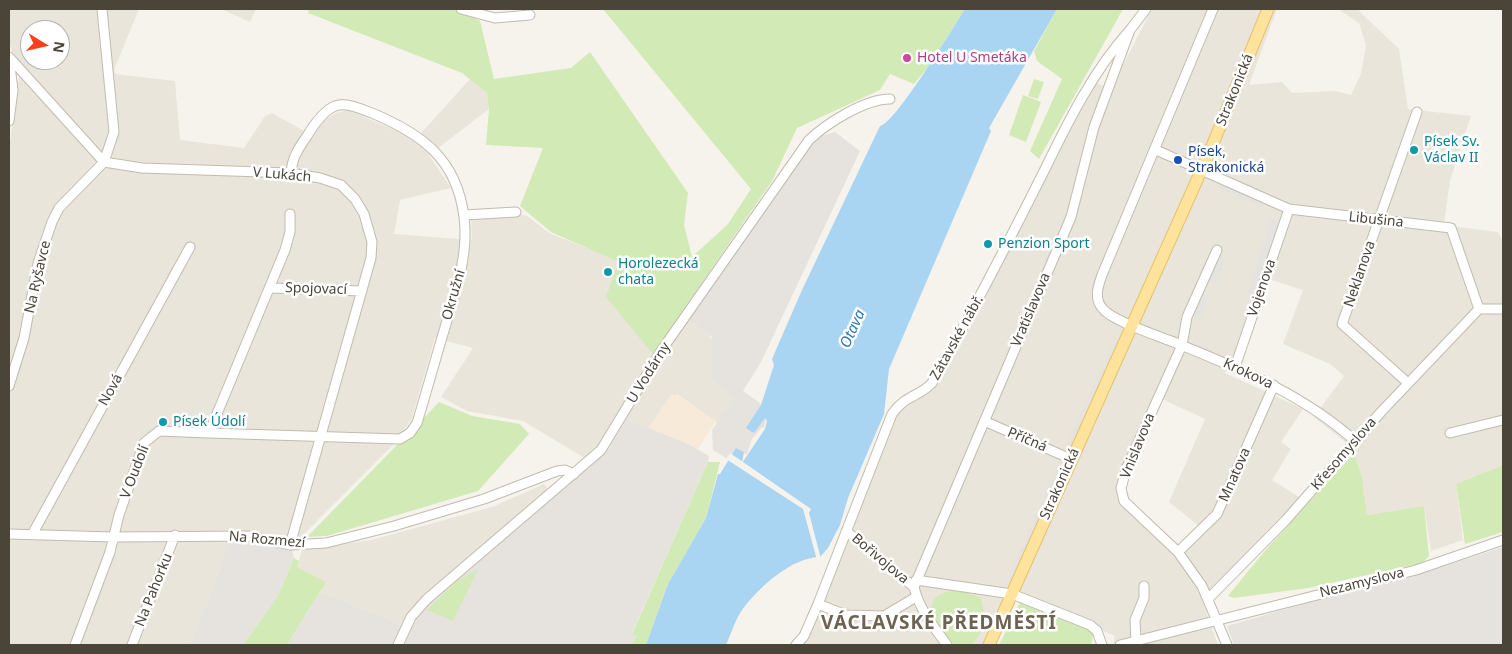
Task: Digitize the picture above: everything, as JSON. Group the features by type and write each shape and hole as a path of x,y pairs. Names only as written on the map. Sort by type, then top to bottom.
{"main road":[{"name":"Strakonická","path":"989,645 1238,87 1268,9"}],"street":[{"name":"Na Ryšavce","path":"9,386 24,338 38,262 52,222 60,208 104,162 114,132 102,9"},
{"path":"460,9 495,18 530,16"},
{"name":"Vratislavova","path":"915,584 1070,217 1094,127 1130,30 1146,9"},
{"path":"1132,324 1104,311 1099,303 1097,290 1213,9"},
{"name":"Zátavské nábř.","path":"796,645 804,636 818,604 892,414 904,400 928,388 932,383 980,298 1060,136 1106,57 1130,30"},
{"path":"9,57 104,162"},
{"path":"9,57 13,75 9,121"},
{"name":"U Vodárny","path":"398,645 411,617 427,598 601,450 665,346 808,140 820,130 865,105 878,99 890,99"},
{"name":"Okružní","path":"209,433 400,439 410,433 417,423 463,265 466,238 464,215 458,186 445,161 416,135 396,123 353,106 336,106 321,116 298,149 292,161 291,173"},
{"name":"Neklanova","path":"1408,383 1342,324 1417,112"},
{"path":"1156,150 1201,171"},
{"name":"V Lukách","path":"104,162 142,168 291,173 320,178 341,186 355,199 364,214 372,242 371,258 290,545"},
{"name":"Libušina","path":"1201,171 1288,210 1450,228 1479,308"},
{"name":"Vojenova","path":"1235,367 1288,210"},
{"path":"464,215 516,212"},
{"path":"209,433 271,288 290,232 290,214"},
{"name":"Nová","path":"33,534 190,247"},
{"name":"Vnislavova","path":"1217,250 1187,317 1182,345 1127,468 1121,488 1124,501 1178,552 1202,586 1227,645"},
{"name":"Spojovací","path":"271,288 362,291"},
{"path":"1479,308 1503,309"},
{"name":"Křesomyslova","path":"1208,599 1286,521 1355,441 1479,308"},
{"name":"Krokova","path":"1132,324 1274,385 1320,411 1355,441"},
{"name":"Mnatova","path":"1178,552 1217,514 1274,385"},
{"path":"1450,433 1503,420"},
{"name":"Příčná","path":"984,421 1071,458"},
{"name":"V Oudolí","path":"75,645 110,552 127,490 144,443 159,431 209,433"},
{"name":"Na Rozmezí","path":"9,534 114,537 252,536 290,545 326,543 484,499 557,471 565,470 574,474"},
{"name":"Bořivojova","path":"846,532 915,584"},
{"name":"Na Pahorku","path":"132,645 176,536"},
{"name":"Nezamyslova","path":"1120,645 1416,570 1503,540"},
{"path":"947,645 929,621 916,597 915,584 1012,594 1090,625 1098,631 1102,645"},
{"path":"1136,642 1136,620 1144,598 1144,586"},
{"path":"818,604 846,615 884,616 916,597"}],"shaded area":[{"path":"9,9 139,9 114,70 115,74 175,81 180,140 244,148 265,116 272,113 313,136 324,121 336,113 348,110 404,134 414,141 470,79 487,93 489,109 429,155 451,188 400,200 394,234 472,240 471,217 513,213 527,216 549,233 620,261 629,322 658,348 687,319 708,334 713,341 711,378 734,399 717,423 677,394 675,396 671,395 649,428 627,419 607,451 593,463 523,421 467,411 441,397 473,348 435,338 412,418 406,427 393,445 304,534 292,550 229,531 227,549 190,645 9,645 9,149 19,77 9,41"},
{"path":"221,9 256,9 250,22"},
{"path":"1152,9 1277,9 1249,85 1282,82 1292,93 1335,91 1351,95 1361,74 1366,45 1359,23 1338,9 1357,9 1399,49 1408,109 1471,116 1450,181 1444,223 1458,227 1498,232 1503,242 1503,465 1456,484 1463,540 1431,551 1424,506 1367,515 1362,477 1354,453 1344,441 1314,417 1344,376 1330,364 1283,344 1303,290 1259,276 1233,358 1225,373 1303,409 1281,442 1291,449 1272,480 1302,499 1202,600 1218,645 1113,645 1115,636 1019,593 992,645 799,645 810,633 827,586 897,414 917,395 931,390 980,303 1094,82 1113,90 1124,63","holes":["1162,399 1205,419 1169,502 1199,526 1179,545 1127,497 1127,484 1131,467"]},
{"path":"835,132 860,151 761,362 743,391 760,403 766,419 764,428 762,427 752,439 747,454 734,452 729,460 713,450 712,430 733,399 711,378 712,337 687,319 811,139"},
{"path":"1221,185 1262,201 1261,205 1219,188"},
{"path":"1271,219 1279,221 1255,296 1247,294"},
{"path":"1218,259 1224,262 1215,284 1208,281"},
{"path":"1203,294 1209,296 1200,318 1194,315"},
{"path":"1115,338 1120,340 1071,447 1067,445"},
{"path":"676,394 716,421 697,450 688,444 649,428 671,395 675,396"},
{"path":"627,419 688,444 709,456 632,633 636,635 631,645 287,645 320,592 396,622 409,630 430,601 607,451"},
{"path":"1058,465 1062,467 1013,580 1008,578"},
{"path":"544,484 554,496 430,601 409,630 396,622 320,592 325,582 297,567 302,550 371,540 492,507"},
{"path":"229,531 252,533 267,542 292,550 294,558 278,596 243,645 190,645 220,569 227,547"},
{"path":"1503,547 1503,645 1234,645 1227,626 1386,580 1411,577"}],"green space":[{"path":"309,9 458,9 480,21 494,79 571,68 590,52 688,193 684,225 692,257 728,224 751,189 603,9 965,9 928,67 914,84 890,74 880,90 797,128 772,181 653,354 606,297 619,262 551,232 520,206 543,148 486,145 489,109 487,93 462,73 308,13"},
{"path":"1057,9 1123,9 1039,159 1030,151 1062,79 1037,61 1034,51"},
{"path":"1034,79 1044,82 1038,99 1028,96"},
{"path":"1023,95 1041,102 1026,142 1009,135"},
{"path":"439,402 472,416 520,424 529,434 478,491 327,536 307,537 397,445 414,435 421,421"},
{"path":"1354,453 1362,477 1367,515 1424,506 1429,556 1422,563 1308,588 1234,598 1228,596 1263,553"},
{"path":"708,462 720,462 706,518 668,584 646,645 631,645 636,636 632,634"},
{"path":"1503,465 1503,532 1465,544 1456,484"},
{"path":"294,558 299,561 297,567 326,582 287,645 243,645 278,596"},
{"path":"478,569 453,621 427,610 456,582"},
{"path":"959,590 981,598 984,623 972,645 950,645 938,628 932,611 933,603 937,597 946,592"},
{"path":"1020,602 1094,631 1091,645 999,645"}],"water":[{"name":"Otava","path":"965,9 1057,9 989,128 991,131 889,369 884,414 848,498 840,525 828,548 820,557 809,558 787,568 757,592 740,614 726,645 646,645 668,584 706,518 718,474 720,474 736,448 744,452 742,463 765,429 767,421 765,418 754,433 746,428 761,405 774,365 772,359 802,290 880,126 888,121 911,93"}],"pier":[{"path":"730,453 811,509 809,513 821,559 817,560 803,509 726,459"}],"place":[{"name":"Hotel U Smetáka","path":"907,58"},
{"name":"Písek Sv. Václav II","path":"1414,150"},
{"name":"Písek, Strakonická","path":"1178,160"},
{"name":"Penzion Sport","path":"988,244"},
{"name":"Horolezecká chata","path":"608,272"},
{"name":"Písek Údolí","path":"163,422"}],"district":[{"name":"VÁCLAVSKÉ PŘEDMĚSTÍ","path":"939,624"}]}
